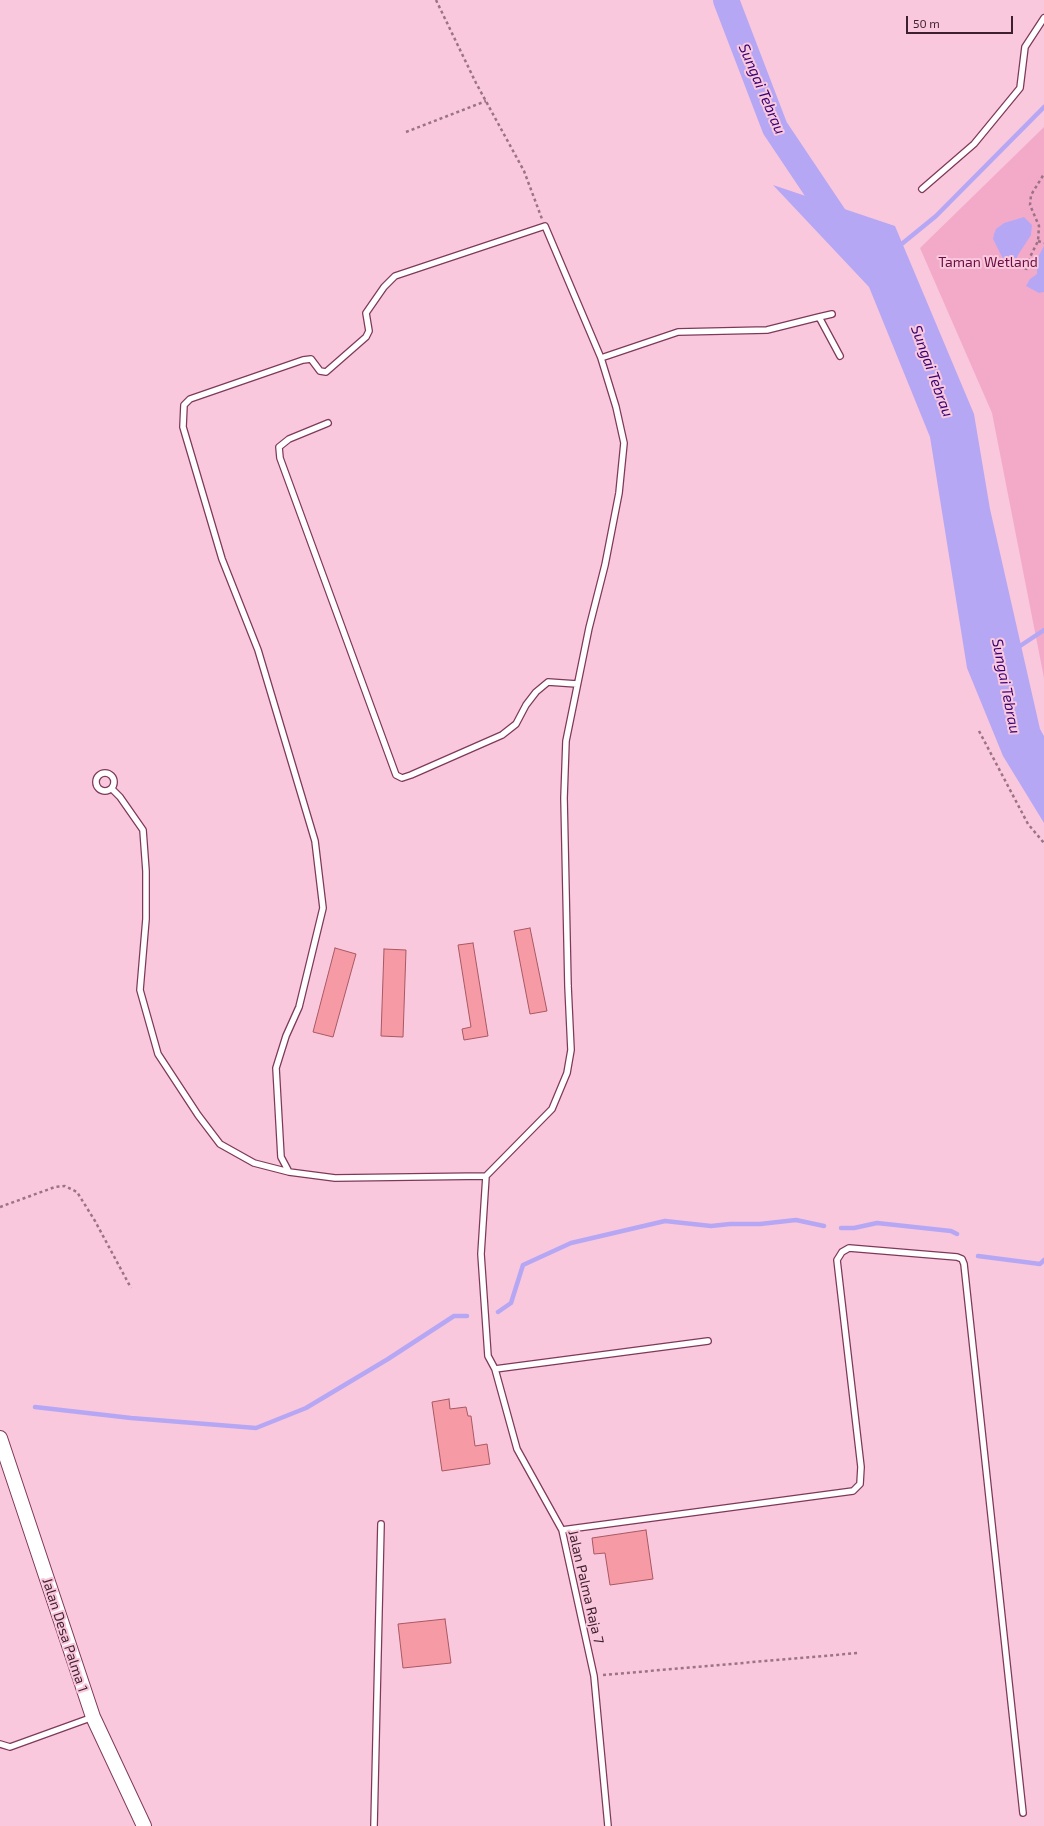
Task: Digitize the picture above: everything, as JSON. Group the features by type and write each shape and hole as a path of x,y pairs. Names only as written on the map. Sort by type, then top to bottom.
{"street":[{"name":"Jalan Desa Palma 1","path":"0,1438 93,1717 144,1826"}],"lane":[{"path":"922,188 974,144 1020,88 1025,47 1044,18"},
{"path":"112,789 120,797 143,830 146,871 146,919 140,990 158,1054 198,1116 220,1144 254,1163 289,1172 335,1178 486,1176 552,1109 567,1073 571,1050 568,986 564,798 566,741 577,684 605,565 619,493 624,443 616,407 601,358 545,226 395,276 384,287 366,314 369,331 366,337 326,372 320,371 311,359 303,360 190,399 184,405 183,427 220,552 258,650 315,841 323,908 299,1007 286,1036 276,1068 281,1157 289,1172"},
{"path":"601,358 678,332 767,330 832,314"},
{"path":"819,317 840,356"},
{"path":"328,423 289,439 279,447 280,458 396,775 402,778 411,775 502,735 516,724 533,696 548,682 577,684"},
{"name":"Jalan Palma Raja 7","path":"486,1176 481,1254 488,1356 495,1369 517,1448 562,1530 594,1676 608,1826"},
{"path":"562,1530 853,1491 860,1484 862,1467 837,1260 842,1252 849,1248 957,1257 962,1259 964,1264 1023,1813"},
{"path":"495,1369 708,1341"},
{"path":"374,1826 381,1524"},
{"path":"0,1744 10,1747 93,1717"}],"path":[{"path":"436,0 486,101 524,171 545,226"},
{"path":"406,132 486,101"},
{"path":"1028,262 1038,241 1040,226 1030,205 1031,195 1044,174"},
{"path":"1038,241 1044,243"},
{"path":"979,731 1028,824 1044,843"},
{"path":"0,1207 55,1187 65,1186 77,1192 95,1221 131,1288"},
{"path":"594,1676 858,1653"}],"green space":[{"name":"Taman Wetland","path":"1044,127 1044,678 992,413 920,248"}],"water":[{"path":"773,185 895,226 974,414 990,509 1040,729 1044,736 1044,823 1003,756 967,668 930,437 869,287"},
{"path":"1024,217 1032,225 1031,235 1018,255 1013,268 1007,267 993,239 994,234 996,229 1004,223"},
{"path":"1044,246 1044,292 1039,293 1026,286 1030,279 1037,274 1037,259"}],"building":[{"path":"530,928 547,1011 530,1014 514,931"},
{"path":"473,943 488,1036 464,1040 462,1029 471,1027 458,945"},
{"path":"335,948 356,954 333,1037 313,1032"},
{"path":"384,949 406,950 403,1037 381,1036"},
{"path":"449,1399 450,1409 466,1407 468,1416 471,1416 475,1446 487,1444 490,1464 442,1471 432,1402"},
{"path":"646,1530 653,1579 610,1585 605,1553 594,1554 592,1538"},
{"path":"445,1619 451,1663 403,1668 398,1624"}],"waterway":[{"name":"Sungai Tebrau","path":"726,0 775,128 842,228 846,231"},
{"path":"898,247 936,216 1044,107"},
{"path":"1017,648 1044,630"},
{"path":"498,1312 511,1303 523,1265 571,1243 665,1221 711,1226 730,1224 760,1224 796,1220 824,1226"},
{"path":"841,1228 854,1228 877,1223 951,1231 957,1234"},
{"path":"978,1256 1040,1264 1044,1260"},
{"path":"35,1407 131,1418 256,1428 306,1408 388,1359 454,1316 467,1316"}]}
